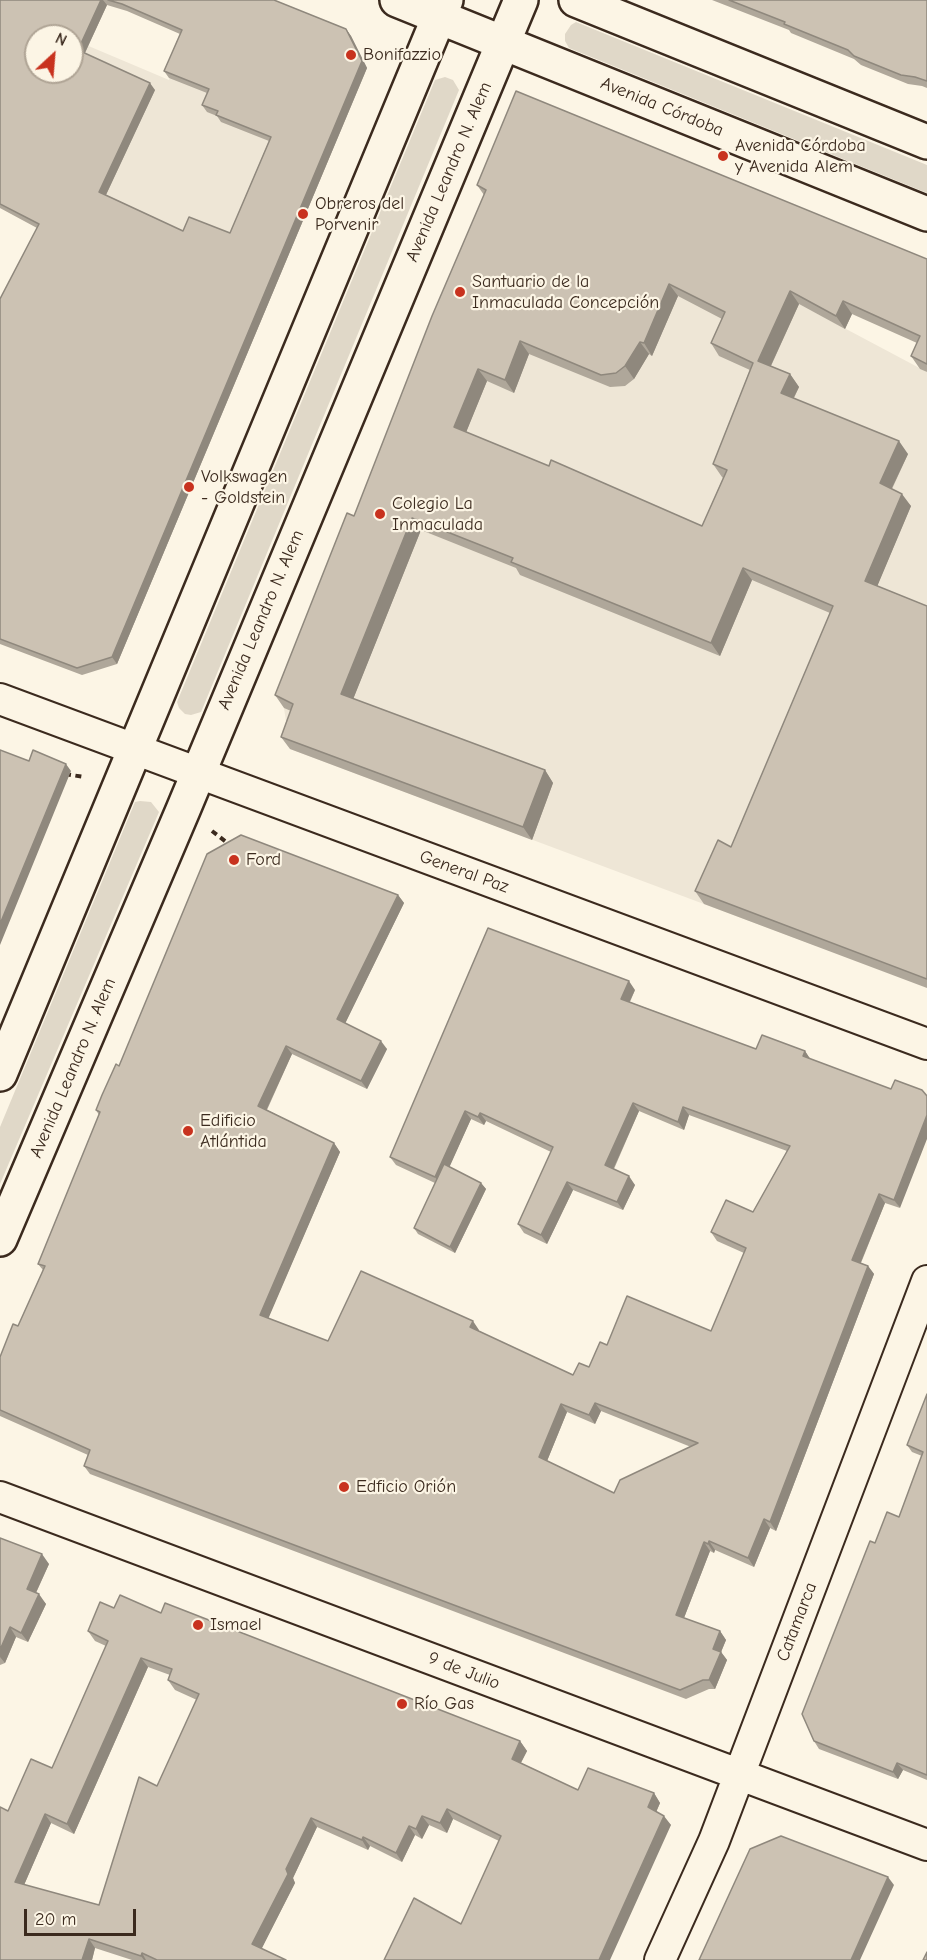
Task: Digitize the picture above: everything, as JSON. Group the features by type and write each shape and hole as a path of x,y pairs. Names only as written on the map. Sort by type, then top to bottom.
{"street":[{"name":"Avenida Córdoba","path":"397,0 442,8 503,43 927,214"},
{"name":"Avenida Leandro N. Alem","path":"0,1239 198,773 521,0"},
{"path":"576,0 927,142"},
{"path":"0,1074 442,8"},
{"name":"General Paz","path":"0,699 927,1044"},
{"name":"Catamarca","path":"660,1960 714,1841 927,1281"},
{"name":"9 de Julio","path":"0,1497 927,1845"}],"shaded area":[{"path":"203,0 347,114 252,341 0,208 0,68 24,47 24,84 84,84 84,44 169,80"},
{"path":"576,22 927,165 927,193 569,48 565,41 565,34"},
{"path":"445,77 453,80 459,90 201,712 185,714 177,702 435,80"},
{"path":"486,198 799,304 927,372 927,724 816,946 290,749 284,708"},
{"path":"135,802 151,802 159,812 0,1184 0,1127"}],"building":[{"path":"0,0 101,0 84,37 84,24 24,24 24,84 84,84 84,53 150,83 99,192 183,231 189,217 230,233 271,137 216,115 218,111 202,105 209,89 164,71 182,30 108,0 274,0 346,29 362,61 112,657 77,668 0,639 0,299 39,224 0,204"},
{"path":"729,0 927,0 927,81 901,75 854,56 848,50"},
{"path":"516,91 927,259 927,364 911,356 920,336 843,301 836,316 790,291 758,361 790,374 781,393 899,441 880,483 902,494 865,581 927,606 927,979 695,891 718,840 731,847 833,606 743,568 711,643 511,562 513,558 412,518 341,694 545,770 523,827 281,737 293,704 275,695 347,513 354,516 432,316 486,190 477,185","holes":["669,284 725,312 711,343 753,363 713,464 727,470 702,526 551,460 549,466 454,427 478,369 505,380 520,341 601,375 616,373 625,366 640,342 644,343"]},
{"path":"0,750 29,761 33,750 66,764 0,924"},
{"path":"241,835 398,895 337,1019 381,1041 361,1081 286,1046 258,1106 334,1143 260,1315 328,1341 361,1271 473,1321 470,1327 573,1375 579,1363 589,1367 600,1342 607,1345 627,1296 711,1331 746,1248 711,1232 726,1200 753,1212 790,1146 683,1107 678,1122 633,1103 605,1165 629,1176 617,1202 567,1182 541,1235 518,1224 553,1147 480,1113 478,1117 465,1111 435,1177 390,1157 488,928 629,981 621,999 756,1049 762,1035 805,1051 803,1056 891,1089 895,1080 922,1090 927,1096 927,1115 894,1200 879,1194 852,1260 868,1266 770,1522 764,1519 748,1558 709,1541 708,1544 704,1542 676,1615 720,1631 713,1649 721,1652 709,1680 703,1680 680,1690 84,1466 90,1450 0,1410 0,1357 13,1324 18,1326 45,1266 38,1264 100,1112 96,1110 116,1064 119,1066 207,854","holes":["595,1403 698,1443 620,1480 614,1493 539,1457 561,1404 589,1415"]},
{"path":"444,1164 481,1183 450,1247 414,1228"},
{"path":"927,1394 927,1775 897,1763 893,1772 814,1741 802,1714 870,1541 875,1543 887,1512 899,1517 923,1452 907,1445"},
{"path":"0,1538 42,1554 27,1589 39,1594 21,1633 10,1627 0,1650"},
{"path":"120,1595 161,1613 165,1603 520,1741 512,1759 578,1790 588,1768 654,1793 648,1807 664,1816 599,1960 384,1960 414,1898 461,1924 501,1836 447,1809 440,1823 422,1816 416,1829 409,1826 396,1853 363,1837 362,1840 311,1818 286,1869 288,1874 252,1944 286,1960 157,1960 142,1953 141,1956 89,1939 82,1960 0,1960 0,1807 8,1811 31,1759 52,1768 108,1641 88,1631 100,1602 114,1608","holes":["141,1658 172,1669 168,1680 199,1694 157,1786 139,1777 99,1905 15,1882 45,1814 67,1824"]},
{"path":"781,1836 888,1877 851,1960 699,1960 750,1849"}],"place":[{"name":"Bonifazzio","path":"351,55"},
{"name":"Avenida Córdoba y Avenida Alem","path":"723,156"},
{"name":"Obreros del Porvenir","path":"303,214"},
{"name":"Santuario de la Inmaculada Concepción","path":"460,292"},
{"name":"Volkswagen - Goldstein","path":"189,487"},
{"name":"Colegio La Inmaculada","path":"380,514"},
{"name":"Ford","path":"234,860"},
{"name":"Edificio Atlántida","path":"188,1131"},
{"name":"Edficio Orión","path":"344,1487"},
{"name":"Ismael","path":"198,1625"},
{"name":"Río Gas","path":"402,1704"}]}
